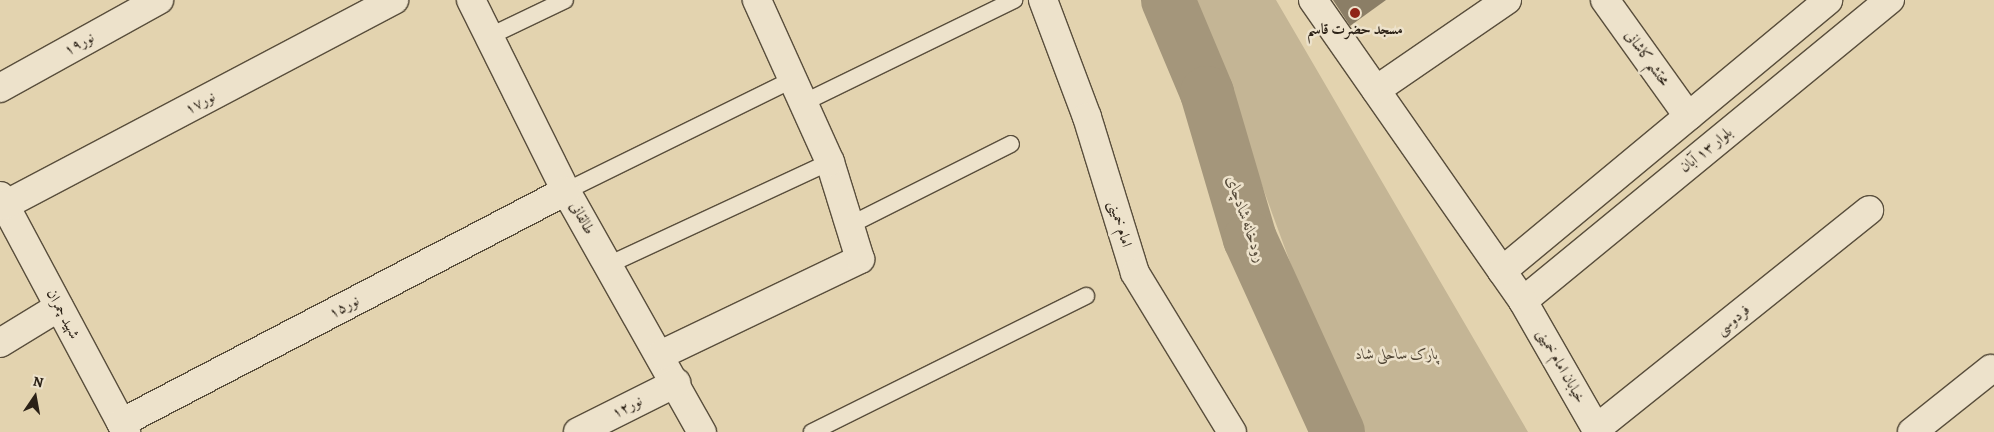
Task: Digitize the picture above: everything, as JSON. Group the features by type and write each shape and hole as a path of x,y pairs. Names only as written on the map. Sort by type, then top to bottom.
{"street":[{"name":"نور۱۹","path":"0,88 159,0"},
{"name":"نور۱۷","path":"3,200 394,0"},
{"name":"طالقانی","path":"471,0 566,190 702,432"},
{"path":"660,355 860,259 830,162 757,0"},
{"name":"امام خمینی","path":"1043,0 1087,117 1135,273 1232,432"},
{"name":"خیابان امام خمینی","path":"1313,0 1523,301 1597,431"},
{"path":"1376,90 1507,0"},
{"name":"محتشم کاشانی","path":"1605,0 1688,116"},
{"path":"1502,271 1828,0"},
{"name":"بلوار ۱۳ آبان","path":"1523,301 1890,0"},
{"name":"نور۱۵","path":"123,427 566,190"},
{"name":"شهید چمران","path":"3,200 123,427"},
{"name":"فردوسی","path":"1597,431 1869,210"},
{"path":"0,343 60,307"},
{"path":"1912,432 1991,369"},
{"name":"نور۱۲","path":"578,432 676,383"}],"lane":[{"path":"490,36 565,0"},
{"path":"566,190 1014,0"},
{"path":"850,226 1012,144"},
{"path":"608,265 830,162"},
{"path":"812,432 1086,296"}],"green space":[{"name":"پارک ساحلی شاد","path":"1181,0 1276,0 1528,432 1342,432 1312,322 1242,131"}],"building":[{"name":"مسجد حضرت قاسم","path":"1333,0 1386,0 1350,26"}],"waterway":[{"name":"رودخانه شادچای","path":"1168,0 1207,93 1250,239 1338,432"}],"place":[{"name":"مسجد حضرت قاسم","path":"1355,13"}]}
